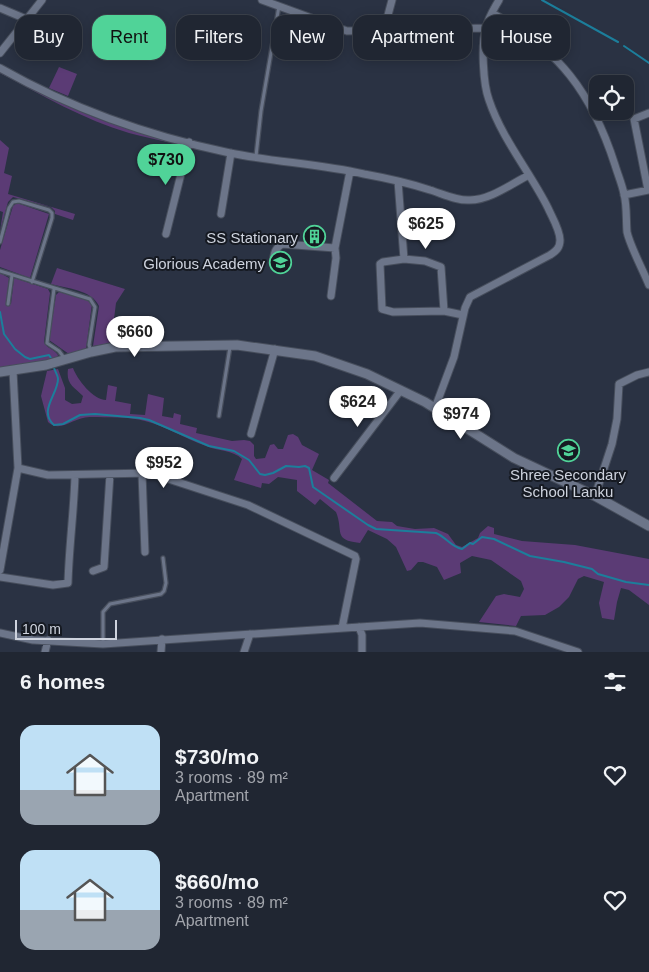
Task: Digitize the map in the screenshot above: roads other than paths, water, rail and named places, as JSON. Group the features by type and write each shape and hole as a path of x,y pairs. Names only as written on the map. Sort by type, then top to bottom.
{"street":[{"path":"29,15 42,0"},
{"path":"262,0 346,31 353,31"},
{"path":"388,15 392,0"},
{"path":"499,0 492,13 523,32 563,66 579,85 602,126 624,195 628,234 649,285"},
{"path":"0,8 17,15"},
{"path":"0,53 15,33"},
{"path":"434,408 454,357 467,302 475,293 550,255 559,247 560,237 553,218 507,137 489,100 484,75 485,60"},
{"path":"0,68 36,88 127,126 231,153 350,171 398,181 467,201 477,200 492,194 529,174"},
{"path":"624,195 648,190 634,119 649,113"},
{"path":"166,234 188,142"},
{"path":"222,214 231,153"},
{"path":"331,296 336,258 335,248 350,171"},
{"path":"398,181 404,260"},
{"path":"274,263 275,252 282,244 335,248"},
{"path":"444,311 442,267 425,260 404,260 380,264 382,309 393,312 444,311 463,315"},
{"path":"0,372 65,360 115,347 230,345 275,349 315,356 366,374 401,390 434,408 514,458 595,496 649,526"},
{"path":"251,434 275,349"},
{"path":"0,570 18,468 13,371"},
{"path":"595,496 612,444 617,419 619,384 637,375 649,372"},
{"path":"334,478 401,390"},
{"path":"18,468 48,475 150,473 248,504 355,556 356,559 342,628"},
{"path":"142,473 145,552"},
{"path":"93,571 104,567 110,474"},
{"path":"0,578 53,585 68,583 75,475"},
{"path":"0,633 33,640 103,644 420,623 515,631 578,652"},
{"path":"359,627 362,634 362,652"},
{"path":"244,652 250,634"},
{"path":"161,652 162,639"},
{"path":"45,652 48,640"}],"lane":[{"path":"256,156 261,111 279,6"},
{"path":"0,242 9,208 13,202 19,201 49,210 52,213 32,282"},
{"path":"0,271 90,299 95,307 88,345 91,352"},
{"path":"8,304 12,275"},
{"path":"54,289 47,343 59,351 65,360"},
{"path":"219,416 230,345"},
{"path":"103,644 104,612 110,604 161,594 164,591 166,584 163,558"}],"waterway":[{"path":"542,0 618,42"},
{"path":"624,46 649,63"},
{"path":"0,312 4,334 15,349 30,359 49,355 51,358"},
{"path":"54,368 58,379 48,408 50,420 54,425 63,424 80,415 95,414 149,420 209,446 234,451 249,460 260,474 273,473 286,466 305,466 309,468 313,487 376,529 436,533 462,549 482,537 494,539 530,556 592,569 598,574 626,582 649,585"}],"place":[{"name":"SS Stationary","path":"314,237"},
{"name":"Glorious Academy","path":"281,263"},
{"name":"Shree Secondary School Lanku","path":"568,451"}]}
